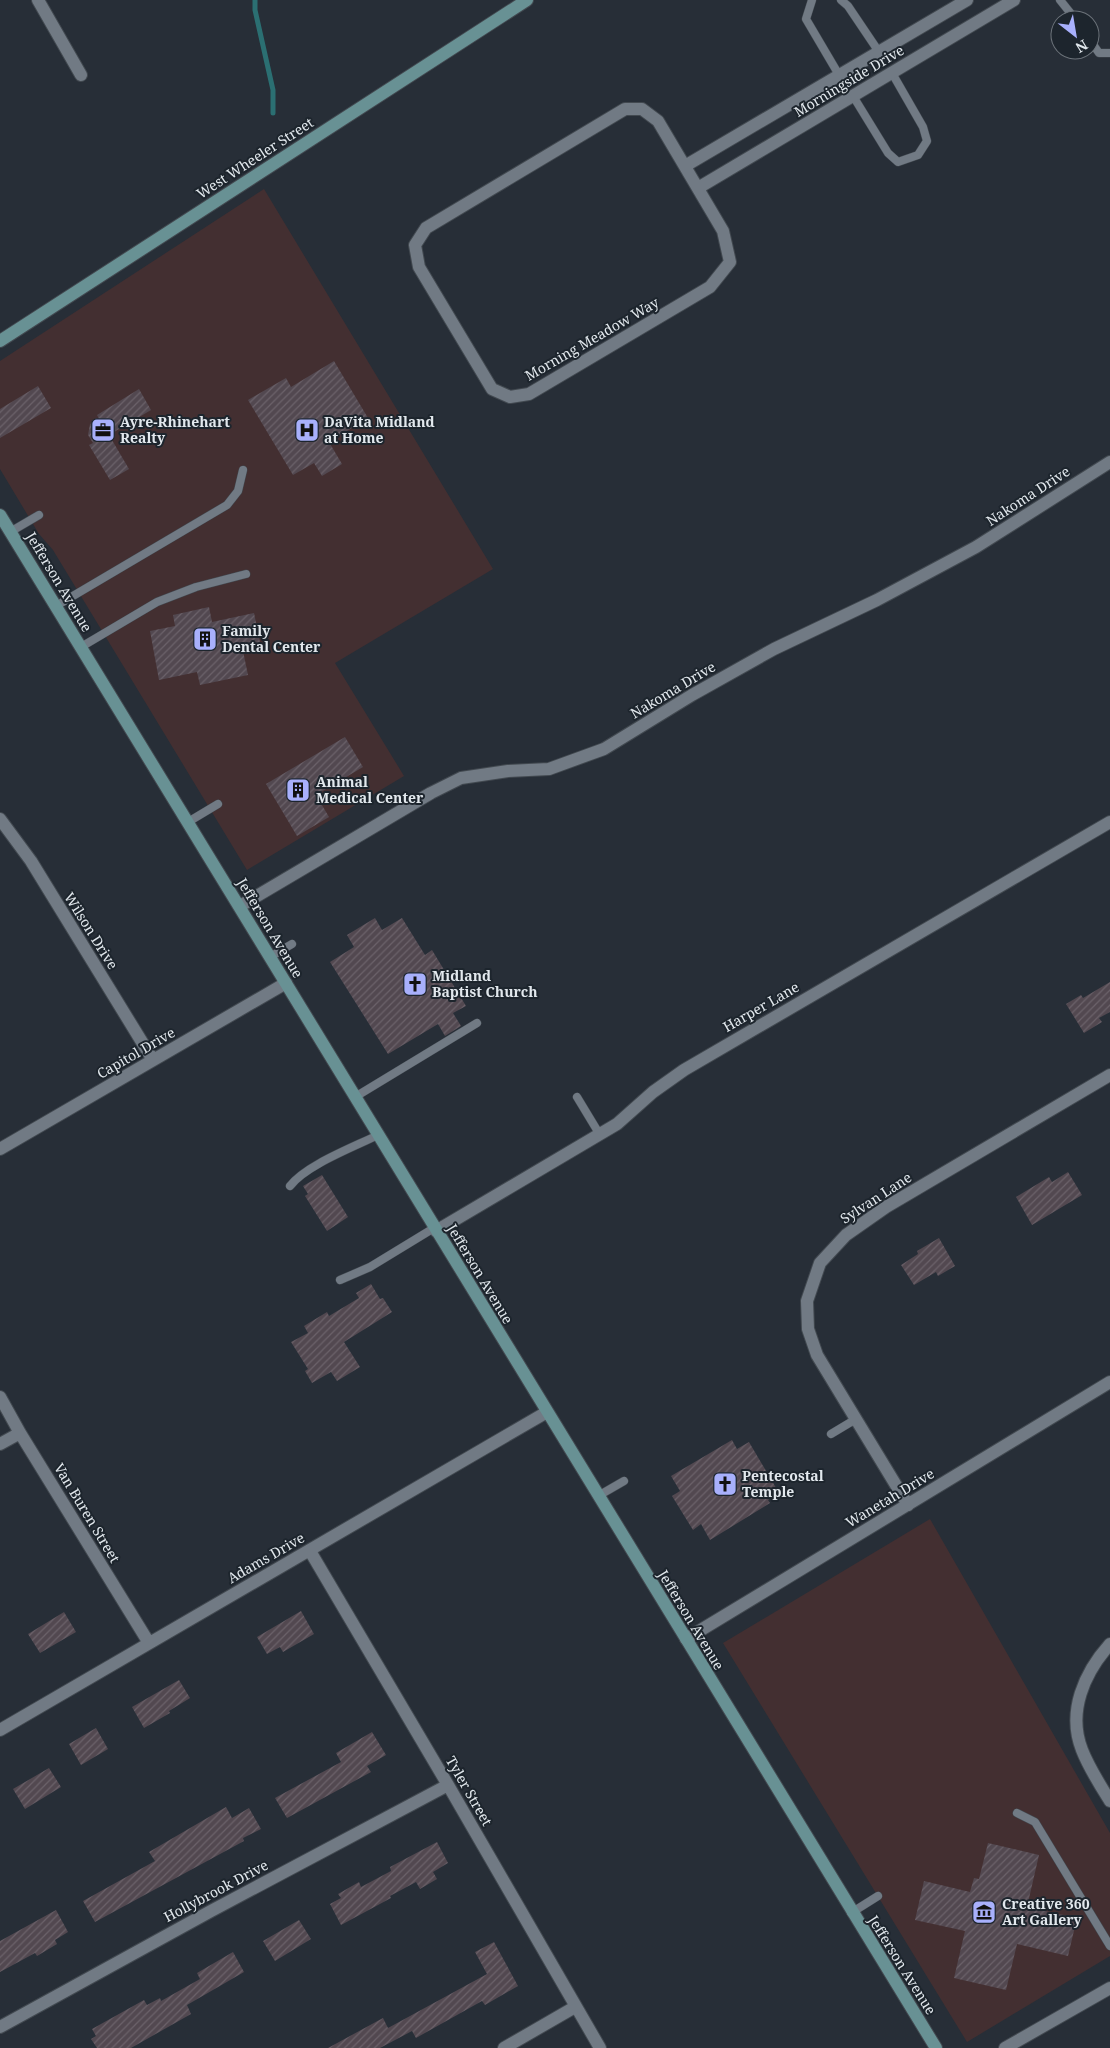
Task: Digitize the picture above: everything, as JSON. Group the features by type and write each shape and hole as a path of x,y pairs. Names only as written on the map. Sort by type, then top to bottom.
{"street":[{"path":"38,0 81,75"},
{"name":"West Wheeler Street","path":"0,341 526,0"},
{"name":"Morningside Drive","path":"685,166 967,0"},
{"name":"Morningside Drive","path":"698,188 1014,0"},
{"name":"Morning Meadow Way","path":"642,109 658,121 685,166 723,231 730,262 710,287 529,394 510,398 492,389 419,267 415,245 426,228 625,110 642,109"},
{"name":"Nakoma Drive","path":"240,906 430,793 461,778 549,769 604,749 692,695 774,649 878,600 976,548 1110,462"},
{"name":"Jefferson Avenue","path":"0,515 240,906 851,1913 936,2048"},
{"name":"Wilson Drive","path":"0,819 31,861 153,1060"},
{"name":"Harper Lane","path":"435,1230 600,1135 617,1124 653,1092 684,1070 1110,822"},
{"name":"Capitol Drive","path":"0,1149 286,983"},
{"name":"Sylvan Lane","path":"908,1505 818,1355 808,1329 807,1301 820,1262 846,1235 886,1207 1110,1075"},
{"name":"Wanetah Drive","path":"686,1639 1110,1382"},
{"name":"Van Buren Street","path":"0,1397 20,1433 149,1643"},
{"name":"Adams Drive","path":"0,1730 547,1412"},
{"path":"0,1444 20,1433"},
{"name":"Tyler Street","path":"310,1550 600,2048"},
{"path":"1110,1644 1098,1658 1084,1681 1078,1702 1077,1726 1082,1750 1110,1801"},
{"name":"Hollybrook Drive","path":"0,2027 211,1911 448,1785"},
{"path":"1005,2048 1110,1988"},
{"path":"504,2048 575,2007"}],"lane":[{"path":"812,0 806,18 839,75"},
{"path":"841,0 848,6 879,52"},
{"path":"1060,0 1068,10"},
{"path":"853,96 888,153 898,162 918,155 927,141 923,127 892,73"},
{"path":"56,606 227,505 238,491 243,470"},
{"path":"10,532 38,515"},
{"path":"81,647 157,602 196,587 246,574"},
{"path":"188,822 218,804"},
{"path":"270,957 292,944"},
{"path":"355,1097 475,1027"},
{"path":"577,1097 600,1135"},
{"path":"290,1186 296,1178 315,1166 378,1135"},
{"path":"340,1280 370,1267 435,1230"},
{"path":"831,1434 856,1419"},
{"path":"598,1496 624,1481"},
{"path":"1017,1813 1035,1822 1110,1946"},
{"path":"851,1913 878,1896"}],"shaded area":[{"path":"264,189 493,569 335,663 404,776 247,870 53,550 39,534 0,469 0,361"},
{"path":"930,1519 1110,1833 1110,1956 967,2042 723,1643"}],"building":[{"name":"DaVita Midland at Home","path":"334,361 368,418 329,442 342,464 322,476 314,463 293,475 248,400 286,378 291,387"},
{"path":"38,386 51,408 0,438 0,409"},
{"name":"Ayre-Rhinehart Realty","path":"139,389 151,410 109,435 129,469 110,480 89,445 93,443 88,435 90,424 99,419 97,415"},
{"name":"Family Dental Center","path":"209,607 212,622 254,613 261,647 243,651 248,675 200,685 197,672 159,680 150,631 175,626 173,615"},
{"name":"Animal Medical Center","path":"345,737 363,767 316,795 329,817 297,836 266,784"},
{"name":"Midland Baptist Church","path":"375,918 382,930 402,918 425,955 432,950 466,1006 453,1013 461,1026 445,1036 438,1024 388,1054 330,962 354,947 347,935"},
{"path":"1110,982 1110,1012 1099,1018 1102,1022 1084,1033 1066,1004 1081,995 1083,998"},
{"path":"1068,1172 1082,1195 1032,1225 1016,1197 1049,1177 1052,1182"},
{"path":"322,1175 348,1217 327,1231 305,1196 308,1194 303,1186"},
{"path":"939,1238 955,1266 938,1276 936,1272 914,1285 901,1265 918,1254 917,1251"},
{"path":"371,1284 380,1299 383,1298 392,1312 344,1342 360,1367 337,1381 331,1372 312,1383 305,1371 308,1369 291,1342 308,1333 304,1326 327,1312 329,1316 359,1298 356,1293"},
{"name":"Pentecostal Temple","path":"732,1440 737,1449 749,1442 779,1493 768,1500 770,1503 710,1540 701,1524 693,1530 672,1496 680,1491 671,1476"},
{"path":"301,1611 314,1634 283,1652 280,1647 267,1654 257,1637"},
{"path":"64,1612 76,1632 40,1653 28,1634"},
{"path":"179,1680 190,1698 169,1711 170,1713 144,1728 132,1707"},
{"path":"96,1728 108,1749 81,1765 69,1744"},
{"path":"372,1732 386,1755 367,1766 371,1772 287,1818 275,1798 341,1762 336,1753"},
{"path":"49,1768 61,1787 25,1809 13,1789"},
{"path":"226,1807 232,1818 249,1808 261,1829 243,1838 244,1841 95,1922 83,1901 155,1861 149,1852"},
{"path":"437,1842 448,1863 433,1872 437,1879 420,1889 416,1882 341,1925 330,1904 341,1898 338,1894 359,1882 361,1887 391,1871 390,1867"},
{"name":"Creative 360 Art Gallery","path":"988,1843 1039,1855 1027,1907 1077,1918 1068,1956 1017,1944 1006,1990 954,1978 965,1931 915,1920 924,1881 970,1892 974,1878 979,1879"},
{"path":"56,1910 68,1932 55,1940 57,1944 37,1956 35,1953 0,1972 0,1941"},
{"path":"299,1920 311,1939 275,1961 263,1941"},
{"path":"494,1942 518,1986 485,2005 482,2001 416,2038 412,2031 380,2048 328,2048 383,2018 388,2028 487,1974 475,1952"},
{"path":"233,1952 244,1972 187,2005 191,2014 131,2048 97,2048 91,2039 96,2036 92,2029 144,2000 147,2005 160,1998 161,2001 200,1979 197,1973"}],"waterway":[{"path":"255,0 255,10 273,90 273,113"}],"place":[{"name":"Ayre-Rhinehart Realty","path":"103,430"},
{"name":"DaVita Midland at Home","path":"307,430"},
{"name":"Family Dental Center","path":"205,639"},
{"name":"Animal Medical Center","path":"298,790"},
{"name":"Midland Baptist Church","path":"415,984"},
{"name":"Pentecostal Temple","path":"725,1484"},
{"name":"Creative 360 Art Gallery","path":"984,1912"}]}
